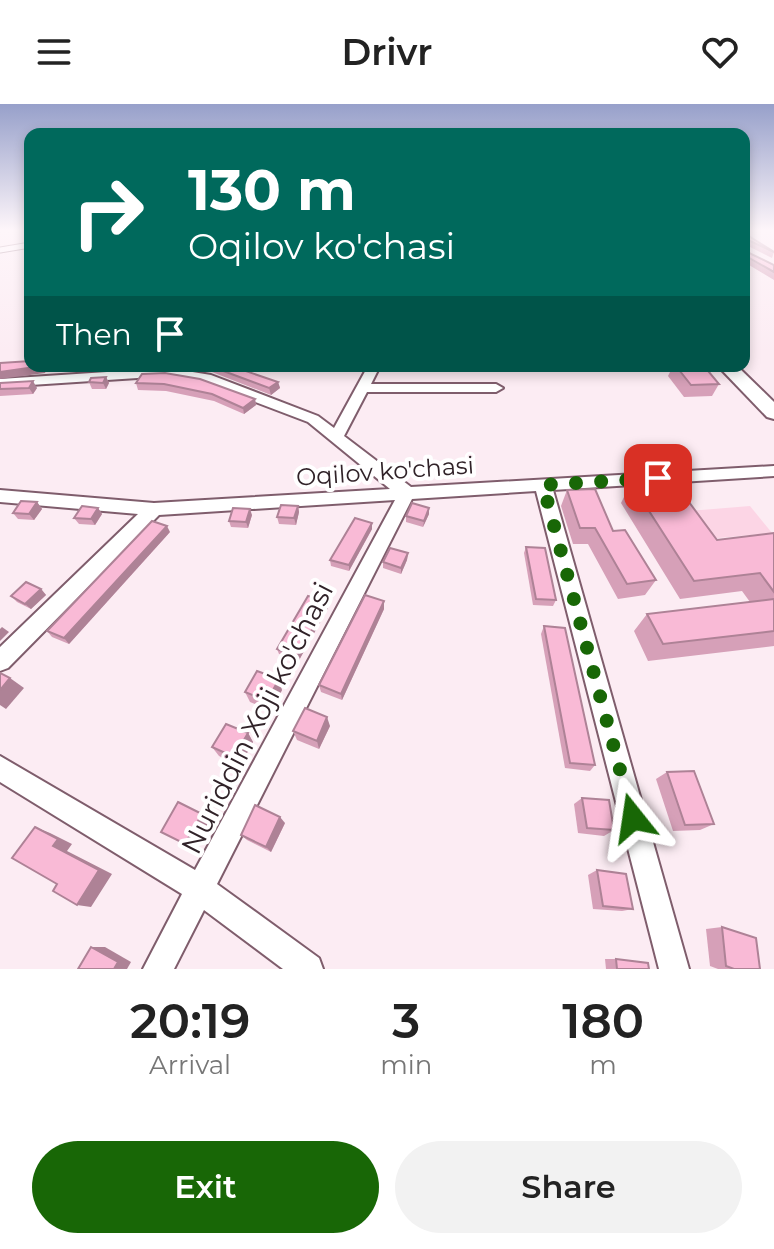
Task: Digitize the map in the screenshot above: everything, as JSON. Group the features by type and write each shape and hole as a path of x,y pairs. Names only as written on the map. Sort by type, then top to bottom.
{"main road":[{"path":"733,372 774,412"}],"street":[{"path":"0,383 168,372 206,378 313,419 407,493"},
{"path":"337,436 371,372"},
{"path":"364,388 496,388"},
{"name":"Oqilov ko'chasi","path":"0,496 154,509 774,471"},
{"path":"543,485 674,969"},
{"name":"Nuriddin Xoji ko'chasi","path":"158,969 407,493"},
{"path":"0,661 154,509"},
{"path":"0,768 202,890 308,969"}],"shaded area":[{"path":"750,506 772,533 708,539 689,511"}],"building":[{"path":"24,361 24,369 0,372 0,363"},
{"path":"226,372 249,372 278,382 269,388"},
{"path":"681,372 709,372 719,384 691,385"},
{"path":"165,373 200,379 255,399 243,408 212,394 164,384 136,383 142,374"},
{"path":"106,377 103,383 89,382 91,378"},
{"path":"33,381 29,388 0,389 0,383"},
{"path":"672,479 717,540 774,533 774,592 760,573 694,581 631,483"},
{"path":"595,489 613,531 625,530 656,580 627,584 595,528 580,528 567,490"},
{"path":"21,501 37,502 29,514 13,513"},
{"path":"412,503 429,508 424,521 406,516"},
{"path":"281,505 298,506 294,518 277,517"},
{"path":"82,506 98,508 91,519 74,518"},
{"path":"233,508 250,509 246,522 229,521"},
{"path":"355,518 372,523 349,565 330,560"},
{"path":"152,521 167,526 64,638 47,631"},
{"path":"526,547 545,548 556,600 536,599"},
{"path":"390,548 408,553 401,568 383,562"},
{"path":"26,582 41,589 25,604 11,596"},
{"path":"365,595 384,601 341,694 319,685"},
{"path":"308,596 327,602 297,657 277,649"},
{"path":"774,599 774,631 663,644 647,614"},
{"path":"544,626 565,628 595,765 570,763"},
{"path":"257,671 279,679 267,701 245,692"},
{"path":"0,673 10,678 0,690"},
{"path":"305,708 327,717 317,741 293,731"},
{"path":"226,724 248,733 234,757 212,747"},
{"path":"694,771 714,824 685,825 667,772"},
{"path":"582,798 609,800 614,830 587,828"},
{"path":"178,802 202,814 185,844 161,832"},
{"path":"255,805 280,817 266,847 241,835"},
{"path":"35,827 58,839 53,846 99,870 77,905 53,891 57,884 12,858"},
{"path":"597,870 626,874 633,909 603,906"},
{"path":"722,927 756,938 760,969 726,966"},
{"path":"91,947 118,962 114,969 78,969"},
{"path":"616,959 648,963 649,969 617,969"}],"route":[{"path":"633,818 543,485 658,478"}]}
